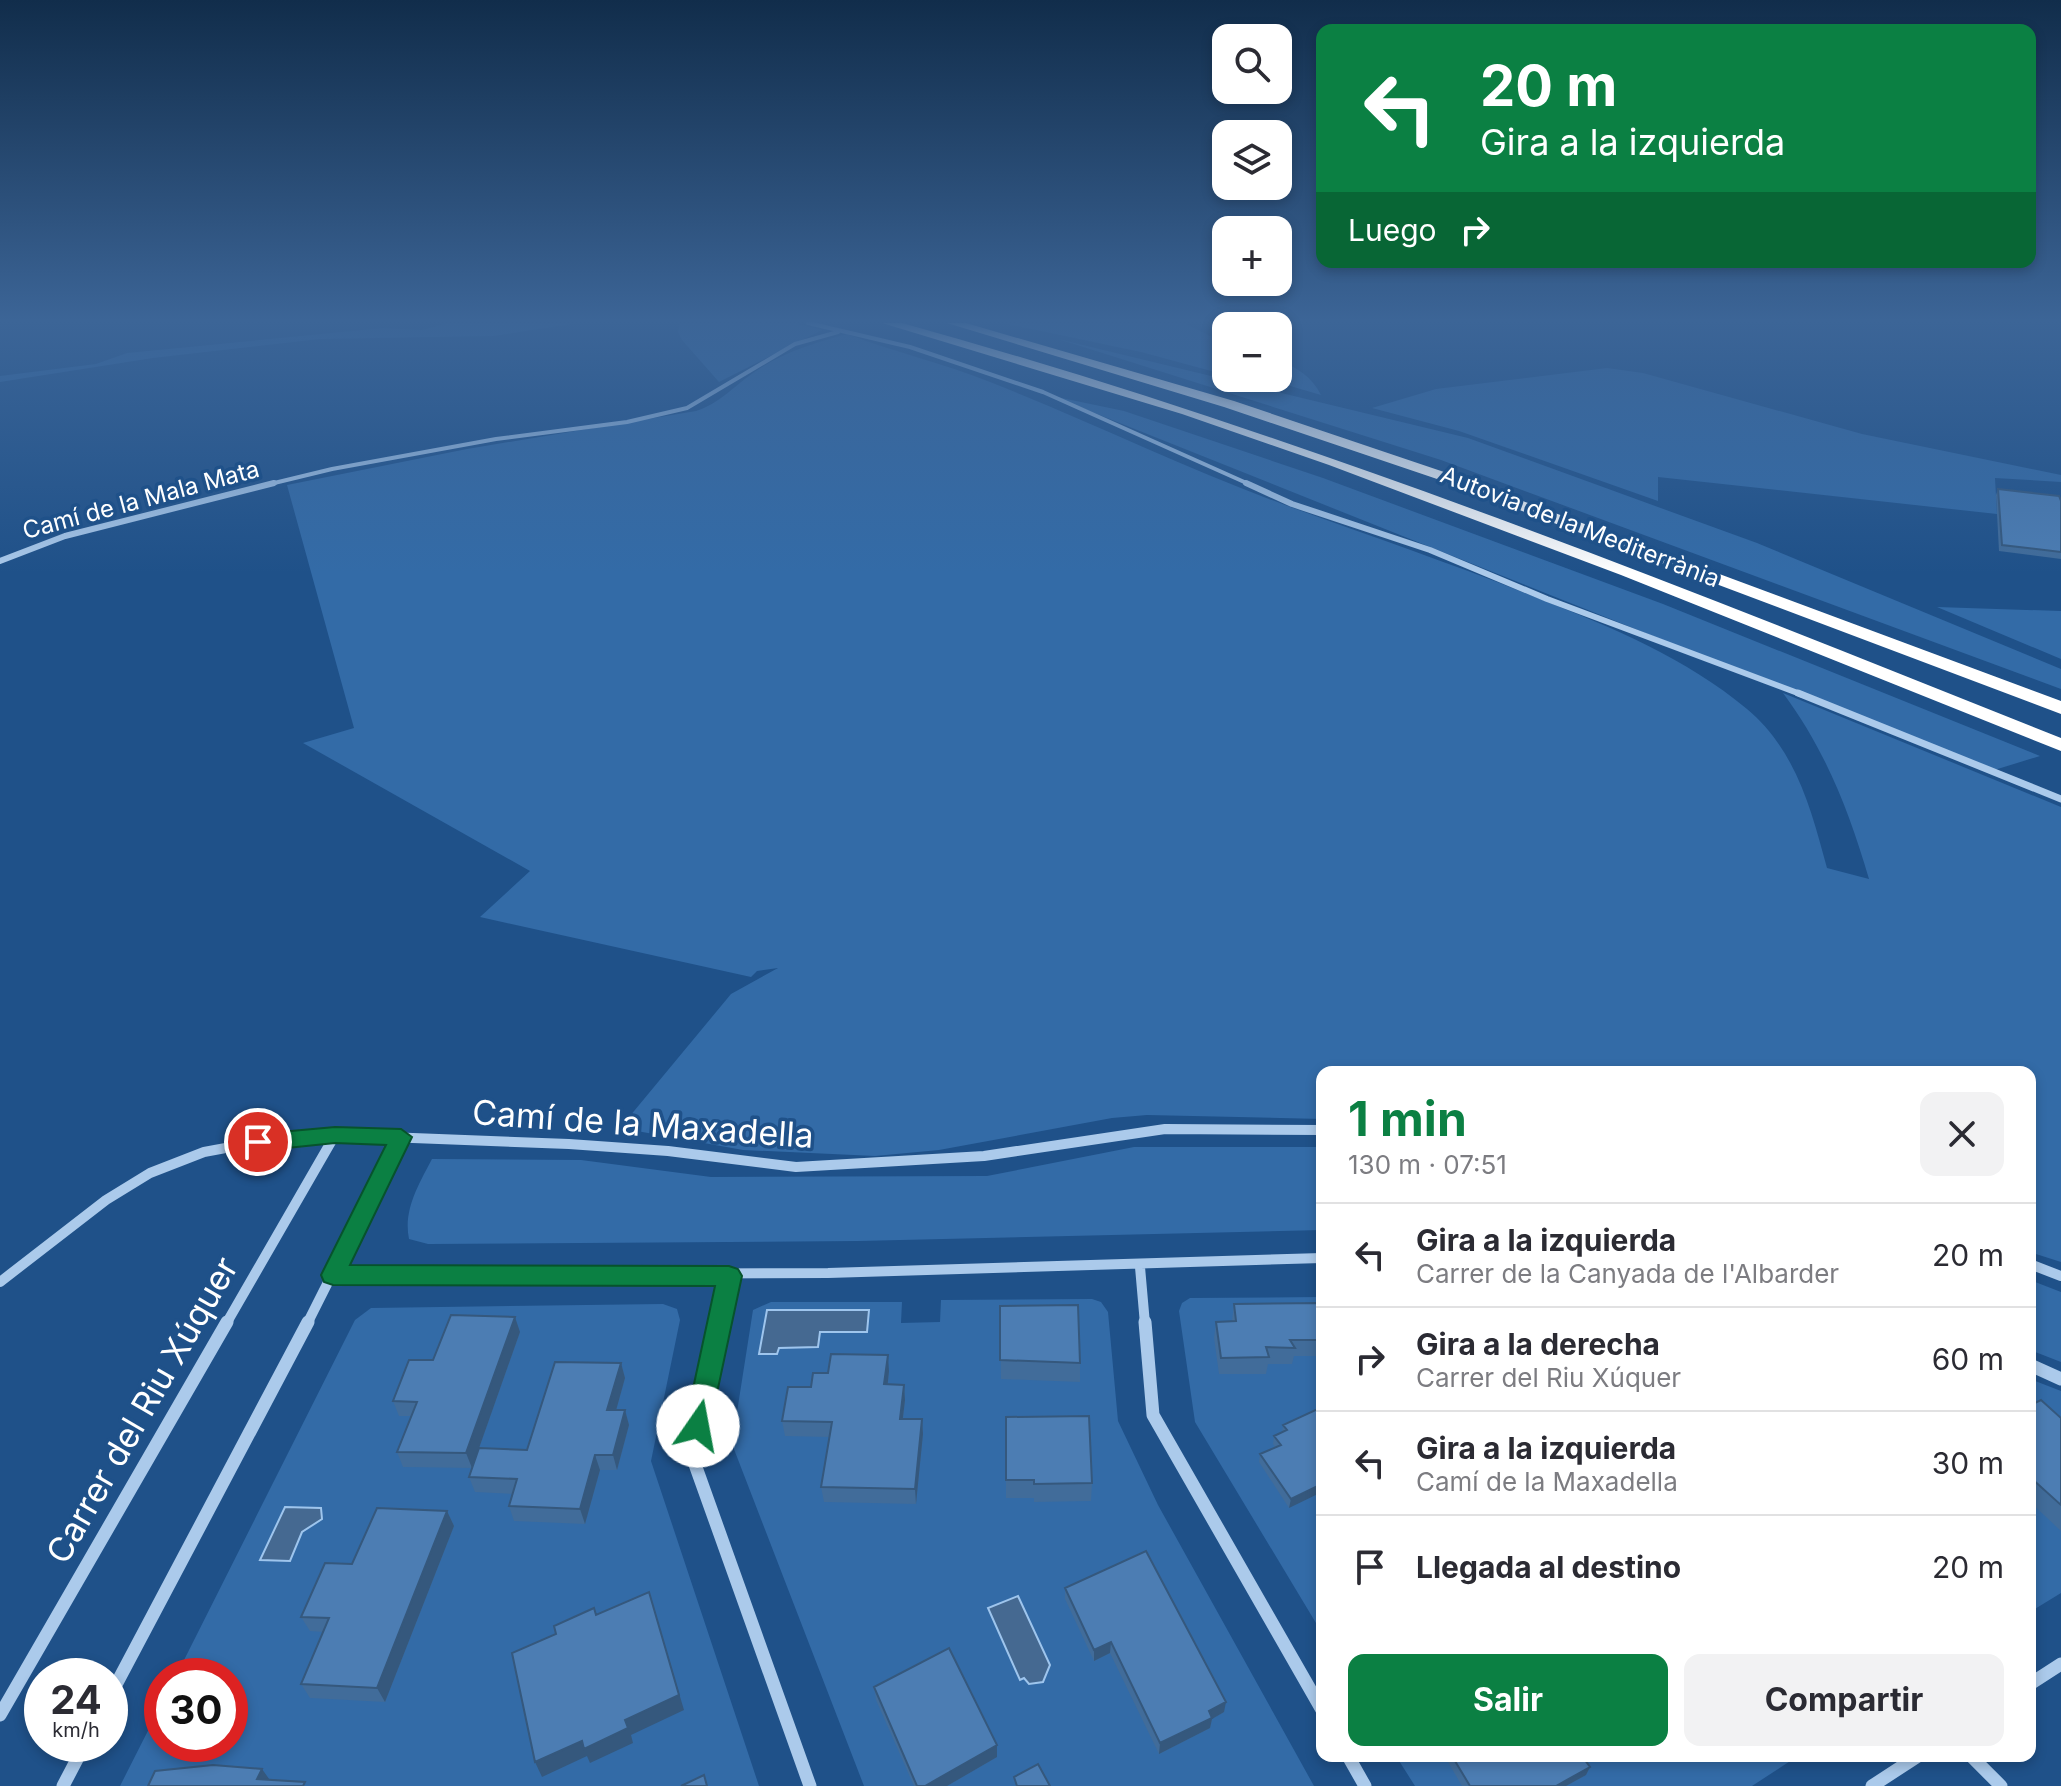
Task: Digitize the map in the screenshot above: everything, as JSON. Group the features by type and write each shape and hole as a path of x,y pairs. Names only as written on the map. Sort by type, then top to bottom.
{"highway":[{"name":"Autovia de la Mediterrània","path":"1169,406 1417,492 2061,745"},
{"name":"Autovia de la Mediterrània","path":"1236,406 1445,477 2061,708"}],"street":[{"name":"Camí de la Mala Mata","path":"0,561 65,536 332,469 672,412 688,406"},
{"path":"1075,406 1292,504 1430,550 1547,599 1805,696 2061,799"},
{"name":"Camí de la Maxadella","path":"0,1282 106,1200 150,1173 204,1152 335,1135 668,1151 796,1167 984,1156 1165,1129 1316,1130"},
{"name":"Carrer del Riu Xúquer","path":"0,1715 335,1135"},
{"path":"128,1662 333,1275 401,1137"},
{"path":"333,1275 729,1276 1140,1267 1316,1258"},
{"path":"2036,1266 2061,1276"},
{"path":"1140,1267 1153,1415 1316,1700"},
{"path":"729,1276 692,1456 810,1786"},
{"path":"2036,1368 2061,1379"},
{"path":"2036,1680 2061,1664"},
{"path":"63,1786 76,1762"},
{"path":"1351,1762 1365,1786"},
{"path":"1872,1786 1909,1762"},
{"path":"1977,1762 2001,1786"}],"shaded area":[{"path":"1050,406 1248,491 1567,610 1674,659 1724,691 1764,725 1790,762 1799,782 1827,868 1869,879 1835,782 1812,737 1783,693 2061,807 2061,1262 2036,1254 2036,1066 1316,1066 1316,1119 1147,1115 1112,1118 939,1150 875,1156 743,1150 620,1128 731,994 778,968 757,971 751,977 480,917 530,871 303,743 354,728 287,485 467,449 705,408"},
{"path":"1078,406 1124,411 1323,478 1663,604 2040,756 1991,771"},
{"path":"1271,406 1337,406 1468,438 1757,543 2061,669 2061,689 1441,460"},
{"path":"1763,406 1862,434 2061,475 2061,482 1995,478 1997,514 1658,477 1658,501 1459,431 1372,408"},
{"path":"1937,607 2061,611 2061,659"},
{"path":"1134,1147 1316,1147 1316,1230 858,1241 428,1244 409,1239 410,1208 432,1159 581,1160 711,1177 987,1176"},
{"path":"2036,1282 2061,1292 2061,1362 2036,1352"},
{"path":"1316,1297 1316,1623 1195,1422 1179,1311 1182,1303 1190,1298"},
{"path":"1092,1299 1101,1302 1108,1312 1118,1421 1158,1505 1314,1786 864,1786 732,1444 753,1310 771,1302 902,1302 901,1323 940,1322 941,1300"},
{"path":"663,1304 677,1309 680,1320 651,1461 759,1786 120,1786 144,1739 144,1762 248,1762 248,1658 185,1658 355,1320 371,1308"},
{"path":"767,1310 869,1310 867,1332 820,1332 818,1347 779,1348 777,1354 759,1354"},
{"path":"2036,1381 2061,1391 2061,1593 2036,1608"},
{"path":"285,1507 321,1508 322,1519 302,1532 290,1561 260,1560"},
{"path":"1018,1596 1050,1665 1043,1682 1029,1684 1024,1678 1020,1680 988,1608"},
{"path":"1400,1762 1789,1762 1752,1786 1415,1786"}],"building":[{"path":"1998,489 2059,496 2061,552 2002,545"},
{"path":"1316,1303 1316,1340 1290,1340 1295,1348 1266,1347 1269,1357 1221,1358 1216,1322 1236,1321 1234,1304"},
{"path":"1078,1305 1080,1363 1000,1360 1000,1306"},
{"path":"451,1315 515,1317 466,1453 397,1452 417,1402 393,1401 409,1360 433,1360"},
{"path":"831,1354 888,1355 884,1384 904,1385 900,1419 922,1419 915,1489 821,1487 832,1422 782,1421 788,1387 811,1387 813,1373 828,1373"},
{"path":"555,1362 621,1363 607,1410 625,1410 613,1455 595,1455 580,1509 509,1506 517,1479 469,1477 479,1448 527,1450"},
{"path":"2041,1400 2061,1418 2061,1505 2036,1482 2036,1402"},
{"path":"1316,1410 1316,1487 1291,1499 1260,1454 1281,1445 1274,1436 1287,1430 1283,1425"},
{"path":"1089,1416 1092,1483 1034,1484 1034,1480 1006,1480 1006,1417"},
{"path":"377,1508 447,1511 377,1688 301,1684 329,1618 301,1617 325,1563 352,1564"},
{"path":"1146,1551 1226,1702 1209,1711 1212,1718 1160,1743 1111,1642 1094,1650 1065,1588"},
{"path":"649,1592 679,1695 625,1720 628,1728 584,1749 582,1741 535,1762 512,1653 556,1634 554,1626 594,1608 596,1615"},
{"path":"949,1648 997,1745 925,1786 917,1786 874,1687"},
{"path":"1456,1762 1586,1762 1590,1767 1556,1786 1470,1786"},
{"path":"1038,1764 1050,1786 1017,1786 1014,1777"},
{"path":"213,1765 262,1769 257,1779 305,1782 303,1786 148,1786 155,1771"},
{"path":"704,1775 707,1786 681,1786"}],"route":[{"path":"258,1142 335,1135 401,1137 333,1275 729,1276 698,1426"}]}
